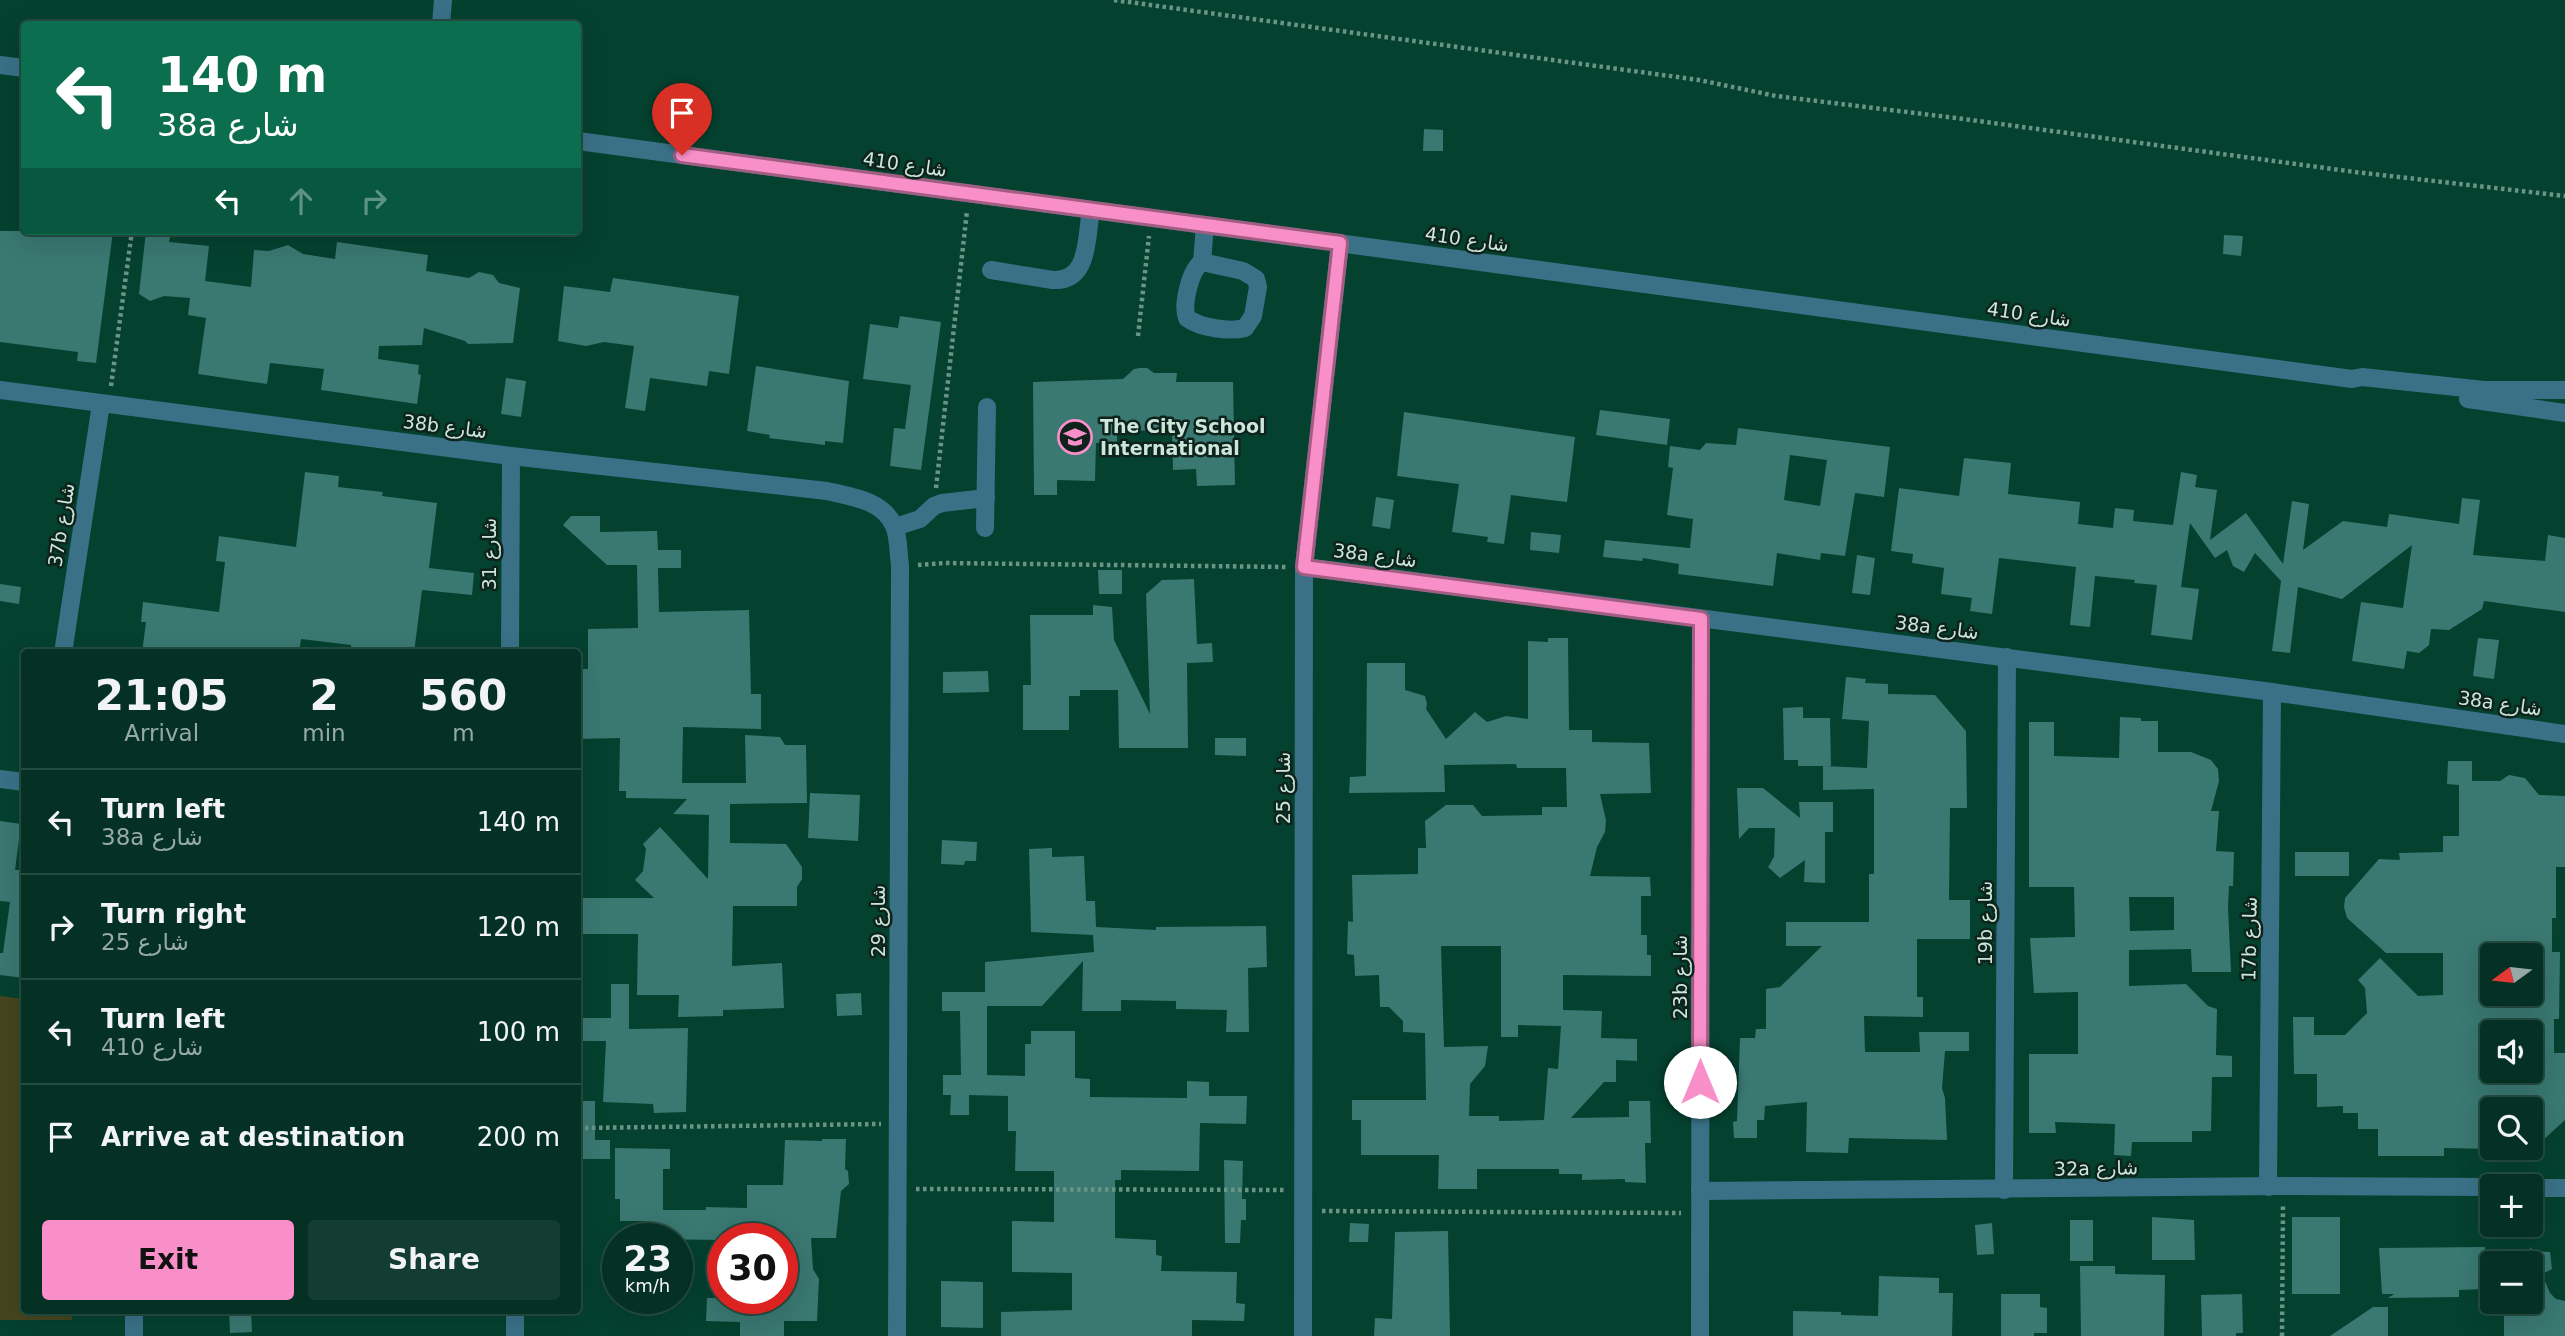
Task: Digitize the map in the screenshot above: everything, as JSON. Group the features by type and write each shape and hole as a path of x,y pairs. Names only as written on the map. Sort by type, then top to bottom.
{"street":[{"path":"441,21 443,0"},
{"path":"0,65 21,68"},
{"name":"شارع 410","path":"581,141 2352,379 2359,376 2484,390 2565,390"},
{"path":"991,271 1063,281 1072,278 1079,271 1082,261 1091,209"},
{"path":"1202,262 1243,271 1256,279 1258,287 1253,316 1251,323 1245,328 1231,329 1192,322 1187,318 1185,305 1195,268 1202,262 1205,225"},
{"name":"شارع 25","path":"1303,1336 1304,567 1340,243"},
{"name":"شارع 410","path":"2352,379 2358,384 2565,413"},
{"name":"38b شارع","path":"0,390 510,456 827,491 866,500 883,510"},
{"name":"37b شارع","path":"64,649 104,405"},
{"path":"985,528 987,407"},
{"name":"شارع 31","path":"510,456 510,649"},
{"path":"895,527 920,519 942,502 986,498"},
{"name":"شارع 29","path":"883,510 895,527 900,565 897,1336"},
{"name":"38a شارع","path":"1304,567 2272,692 2565,734"},
{"name":"23b شارع","path":"1700,1336 1701,619"},
{"name":"19b شارع","path":"2004,1189 2007,657"},
{"name":"17b شارع","path":"2272,692 2275,1186"},
{"path":"0,779 21,782"},
{"name":"32a شارع","path":"1700,1191 2480,1187"},
{"path":"2543,1188 2565,1188"},
{"path":"134,1314 134,1336"},
{"path":"515,1314 515,1336"}],"path":[{"path":"1114,0 1687,78 1776,96 2355,172 2565,196"},
{"path":"934,506 969,194"},
{"path":"1138,336 1151,217"},
{"path":"104,405 131,235"},
{"path":"900,565 944,563 1304,567"},
{"path":"581,1128 898,1124"},
{"path":"2275,1186 2282,1336"},
{"path":"898,1189 1304,1190"},
{"path":"1304,1211 1700,1213"}],"shaded area":[{"path":"0,996 21,999 21,1314 71,1314 72,1320 0,1320"}],"building":[{"path":"1424,129 1443,130 1443,151 1423,151"},
{"path":"0,231 21,231 21,235 112,235 96,363 77,361 78,352 0,342"},
{"path":"146,235 170,235 169,242 209,246 205,281 251,287 254,250 269,251 288,245 303,254 335,259 337,242 428,255 426,271 469,278 479,272 493,275 499,283 520,288 513,343 468,344 424,328 422,345 379,346 378,359 419,365 418,374 421,375 417,404 321,390 324,369 270,363 267,384 198,374 206,318 188,315 190,298 164,296 150,301 139,294"},
{"path":"2224,235 2243,236 2241,256 2223,254"},
{"path":"613,278 739,296 729,374 709,371 707,386 650,378 645,411 625,408 634,346 604,342 586,346 558,341 564,286 610,292"},
{"path":"900,316 941,322 921,470 890,466 894,428 905,429 911,385 863,379 870,324 898,328"},
{"path":"756,366 849,381 843,443 825,441 825,445 769,438 770,435 747,431"},
{"name":"The City School International","path":"1147,368 1154,373 1177,373 1176,382 1233,382 1235,485 1197,486 1196,469 1173,470 1172,430 1117,431 1117,442 1096,443 1095,481 1057,480 1057,495 1034,495 1033,382 1123,379 1134,369"},
{"path":"506,378 526,381 521,417 501,414"},
{"path":"1600,410 1670,419 1667,445 1596,435"},
{"path":"1404,412 1575,437 1567,502 1511,495 1504,544 1487,542 1488,537 1452,532 1459,484 1397,476"},
{"path":"1738,428 1890,447 1884,497 1855,493 1845,556 1821,553 1820,560 1777,553 1773,586 1678,574 1679,564 1643,558 1642,561 1603,557 1605,540 1690,548 1693,519 1667,515 1673,468 1668,467 1670,446 1700,450 1706,443 1736,445","holes":["1790,455 1827,460 1820,506 1784,500"]},
{"path":"1964,458 2011,463 2008,494 2080,502 2078,524 2113,528 2115,508 2134,510 2133,521 2173,525 2181,472 2197,475 2195,487 2217,490 2210,540 2246,513 2283,564 2292,501 2309,504 2303,550 2343,521 2387,527 2389,514 2459,524 2462,498 2480,500 2473,555 2545,561 2548,535 2565,538 2565,612 2484,601 2482,609 2449,630 2431,629 2429,645 2419,653 2407,651 2404,669 2352,661 2361,602 2403,608 2412,545 2342,599 2298,587 2290,653 2272,651 2281,581 2255,553 2244,572 2233,566 2227,550 2215,558 2190,523 2181,587 2199,589 2192,640 2151,635 2157,585 2134,583 2135,580 2095,576 2090,627 2070,625 2076,567 1999,558 1992,614 1970,611 1972,598 1941,594 1944,568 1912,563 1913,554 1891,551 1899,488 1959,496"},
{"path":"305,472 339,476 338,487 383,492 382,496 437,503 429,568 474,573 472,595 422,590 415,649 351,649 351,645 301,639 300,649 143,649 146,622 141,622 143,602 219,612 225,562 216,561 219,536 296,547"},
{"path":"1376,497 1394,500 1390,529 1372,526"},
{"path":"571,516 600,516 600,532 657,531 658,550 681,550 681,568 658,568 659,612 749,610 751,694 761,694 761,729 683,727 682,783 746,783 745,735 780,737 785,745 806,745 807,803 730,804 730,843 786,844 802,867 802,879 797,887 797,906 733,906 732,966 782,963 784,1008 723,1010 723,1016 678,1017 679,995 637,995 638,934 581,934 581,898 654,898 635,880 643,871 646,849 643,844 660,827 708,879 709,815 673,814 687,799 626,798 626,791 619,791 620,738 581,739 581,669 588,669 588,629 638,628 637,565 607,565 563,525"},
{"path":"1531,532 1561,535 1559,553 1530,550"},
{"path":"1857,555 1875,558 1870,595 1852,593"},
{"path":"1098,570 1122,570 1122,594 1099,594"},
{"path":"1194,579 1197,644 1212,643 1213,662 1187,663 1188,748 1119,748 1118,690 1080,690 1080,696 1069,696 1069,730 1023,730 1023,685 1031,685 1030,615 1093,615 1093,605 1112,607 1114,640 1150,714 1146,594 1162,580"},
{"path":"0,584 21,587 19,604 0,601"},
{"path":"1548,638 1568,638 1569,730 1592,730 1592,742 1649,743 1651,793 1600,794 1606,820 1605,832 1597,847 1590,876 1650,877 1651,896 1641,896 1641,935 1647,935 1651,976 1563,975 1563,1010 1602,1011 1601,1038 1637,1039 1637,1061 1616,1060 1616,1082 1604,1082 1571,1118 1629,1117 1629,1101 1650,1101 1651,1143 1645,1143 1646,1183 1625,1182 1625,1179 1582,1180 1582,1174 1559,1174 1559,1169 1477,1169 1477,1189 1438,1189 1439,1155 1361,1155 1361,1120 1352,1120 1352,1100 1426,1100 1425,1033 1403,1032 1403,1021 1389,1007 1380,1007 1379,975 1355,976 1354,955 1347,954 1348,921 1353,922 1352,875 1418,874 1418,848 1426,848 1425,821 1446,805 1473,805 1482,816 1542,815 1542,807 1567,807 1566,768 1517,768 1516,764 1444,765 1445,792 1349,793 1350,777 1366,776 1367,663 1405,663 1405,690 1425,696 1426,709 1446,739 1475,712 1487,722 1506,716 1528,719 1528,641 1548,642","holes":["1441,946 1501,946 1501,1037 1518,1037 1518,1025 1561,1026 1558,1069 1548,1068 1544,1120 1499,1121 1499,1116 1469,1116 1470,1084 1485,1066 1488,1046 1444,1047"]},
{"path":"2478,638 2499,640 2494,679 2473,676"},
{"path":"988,671 989,692 943,693 943,672"},
{"path":"1846,677 1866,679 1865,683 1888,684 1888,694 1935,695 1966,731 1967,808 1950,808 1949,900 1970,900 1970,939 1917,939 1917,997 1923,997 1923,1017 1864,1016 1865,1052 1920,1052 1919,1032 1969,1032 1969,1051 1945,1051 1942,1088 1947,1140 1849,1138 1848,1153 1806,1152 1807,1102 1765,1106 1764,1120 1757,1120 1757,1138 1734,1138 1740,1038 1755,1038 1756,1029 1766,1029 1766,989 1780,987 1822,946 1786,946 1786,922 1869,922 1869,874 1874,874 1874,789 1823,790 1823,766 1798,766 1798,760 1784,760 1783,708 1803,707 1803,718 1830,718 1831,766 1824,766 1867,768 1869,721 1842,719"},
{"path":"2120,717 2158,721 2158,752 2191,752 2211,760 2218,769 2219,781 2211,811 2219,811 2216,851 2234,852 2233,886 2229,886 2228,907 2231,972 2192,972 2191,949 2129,950 2129,986 2186,984 2208,1006 2217,1009 2216,1055 2232,1056 2232,1077 2212,1077 2211,1131 2192,1131 2192,1142 2132,1142 2131,1156 2114,1155 2115,1124 2055,1122 2056,1133 2029,1133 2029,1054 2078,1054 2078,992 2034,993 2030,938 2075,937 2074,887 2029,887 2029,722 2054,722 2054,756 2119,758","holes":["2129,897 2174,897 2174,930 2130,931"]},
{"path":"1215,738 1246,738 1246,756 1215,755"},
{"path":"2448,761 2472,761 2472,781 2500,781 2509,775 2525,778 2539,795 2565,796 2565,867 2556,867 2556,918 2552,918 2552,952 2560,952 2559,1019 2554,1019 2554,1053 2565,1053 2565,1120 2543,1140 2543,1097 2480,1097 2480,1149 2444,1148 2444,1156 2378,1156 2378,1129 2358,1129 2358,1113 2343,1113 2343,1106 2317,1107 2317,1074 2294,1074 2293,1017 2314,1017 2314,1035 2345,1035 2367,1013 2365,988 2358,980 2380,958 2418,996 2443,995 2443,953 2386,953 2347,918 2344,907 2345,898 2379,859 2400,860 2399,853 2443,852 2443,836 2459,836 2459,785 2447,784"},
{"path":"1737,788 1763,788 1800,818 1799,802 1833,802 1833,832 1825,832 1825,883 1804,882 1805,860 1780,878 1768,867 1774,857 1775,828 1749,828 1739,839"},
{"path":"810,793 860,795 858,841 808,838"},
{"path":"0,821 21,824 15,870 21,870 21,978 0,975 0,953 3,953 10,902 0,901"},
{"path":"942,840 977,842 976,861 965,861 964,865 941,864"},
{"path":"1052,848 1052,857 1084,856 1086,901 1095,901 1096,927 1156,930 1156,927 1266,926 1267,967 1248,968 1249,1032 1226,1032 1227,1010 1176,1009 1176,1001 1121,1000 1121,1011 1082,1011 1083,961 1042,1006 987,1006 987,1075 1025,1076 1025,1044 1031,1044 1031,1031 1075,1031 1075,1078 1090,1079 1090,1097 1187,1098 1187,1081 1209,1082 1209,1096 1247,1096 1246,1124 1200,1123 1199,1171 1121,1170 1121,1180 1115,1180 1115,1238 1156,1240 1156,1255 1162,1256 1161,1271 1237,1272 1236,1303 1245,1304 1244,1321 1192,1320 1192,1336 1001,1336 1001,1312 1072,1310 1072,1273 1012,1272 1012,1221 1054,1222 1054,1171 1015,1171 1016,1131 1008,1131 1008,1096 969,1095 969,1115 950,1115 951,1095 943,1095 943,1075 961,1075 960,1011 942,1011 942,992 985,992 985,962 1094,952 1093,935 1031,932 1029,849"},
{"path":"2295,852 2349,852 2349,876 2295,876"},
{"path":"611,984 629,984 629,1029 688,1028 686,1112 654,1113 653,1104 603,1102 606,1041 581,1041 581,1018 611,1018"},
{"path":"861,993 862,1015 837,1016 836,994"},
{"path":"581,1101 595,1101 595,1140 610,1140 610,1159 581,1159"},
{"path":"846,1139 845,1169 848,1171 849,1184 841,1191 836,1238 811,1238 813,1269 819,1279 817,1321 784,1321 784,1336 740,1336 740,1322 706,1321 707,1298 707,1314 798,1314 798,1223 707,1223 707,1240 693,1240 693,1223 620,1221 620,1199 615,1199 615,1148 670,1149 670,1169 663,1169 663,1210 706,1210 706,1207 747,1208 747,1185 783,1185 785,1140"},
{"path":"1224,1160 1243,1161 1242,1199 1246,1199 1246,1220 1241,1220 1240,1243 1225,1243"},
{"path":"2152,1217 2194,1220 2195,1260 2152,1260"},
{"path":"2292,1217 2340,1217 2340,1294 2292,1294"},
{"path":"2070,1220 2093,1220 2093,1261 2070,1261"},
{"path":"1350,1223 1369,1224 1368,1242 1349,1242"},
{"path":"1992,1223 1994,1254 1977,1255 1975,1225"},
{"path":"1448,1231 1450,1336 1374,1336 1375,1318 1392,1319 1395,1232"},
{"path":"2485,1247 2485,1251 2480,1251 2480,1289 2459,1290 2459,1297 2388,1298 2394,1294 2382,1294 2379,1248"},
{"path":"2543,1252 2550,1252 2552,1269 2543,1274"},
{"path":"2080,1266 2115,1266 2115,1274 2165,1275 2164,1336 2081,1336"},
{"path":"1879,1276 1939,1278 1939,1293 1953,1293 1952,1336 1793,1336 1793,1311 1878,1316"},
{"path":"2543,1276 2550,1293 2556,1299 2565,1301 2565,1336 2504,1336 2504,1314 2543,1314"},
{"path":"941,1281 983,1282 983,1328 941,1327"},
{"path":"2001,1294 2040,1294 2040,1307 2047,1308 2047,1333 2034,1333 2034,1336 2001,1336"},
{"path":"2242,1294 2243,1333 2236,1333 2236,1336 2202,1336 2201,1295"},
{"path":"2373,1307 2388,1307 2388,1336 2330,1336"},
{"path":"229,1314 251,1314 252,1332 230,1333"}],"place":[{"name":"The City School International","path":"1075,437"}],"route":[{"path":"682,155 1340,243 1304,567 1701,619 1700,1082"}]}
